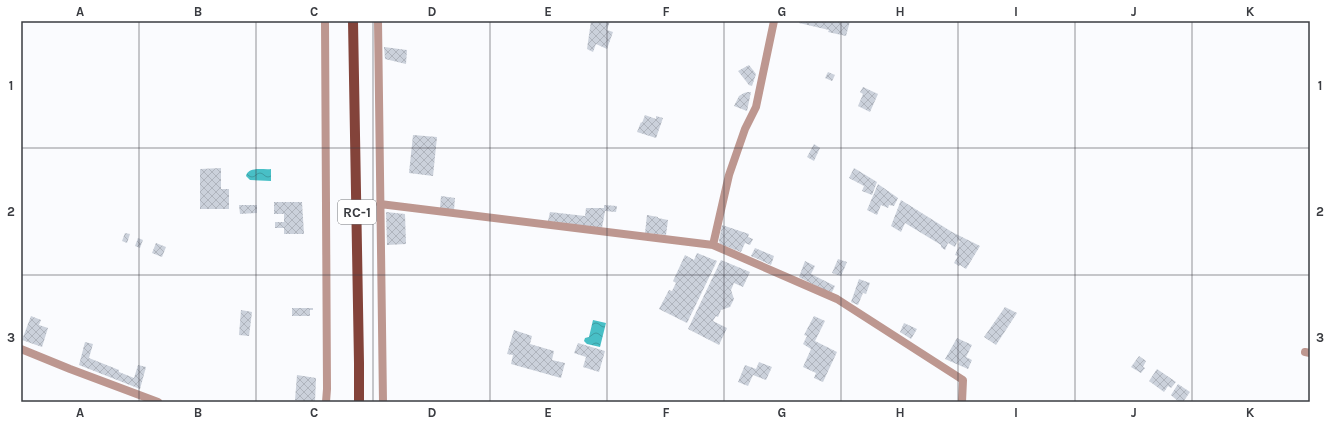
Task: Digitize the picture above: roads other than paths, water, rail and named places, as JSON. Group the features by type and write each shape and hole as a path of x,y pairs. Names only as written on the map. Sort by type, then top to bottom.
{"main road":[{"name":"RC-1","path":"353,21 357,399"}],"street":[{"path":"325,21 326,402"},
{"path":"378,21 383,402"},
{"path":"713,245 728,175 745,129 756,107 774,21"},
{"path":"380,204 713,245 844,303 963,380 962,402"},
{"path":"21,349 158,402"}],"water":[{"path":"256,169 271,169 271,181 250,180 246,176 247,173"},
{"path":"593,320 606,323 600,347 587,344 584,341 585,338 589,337"}]}
